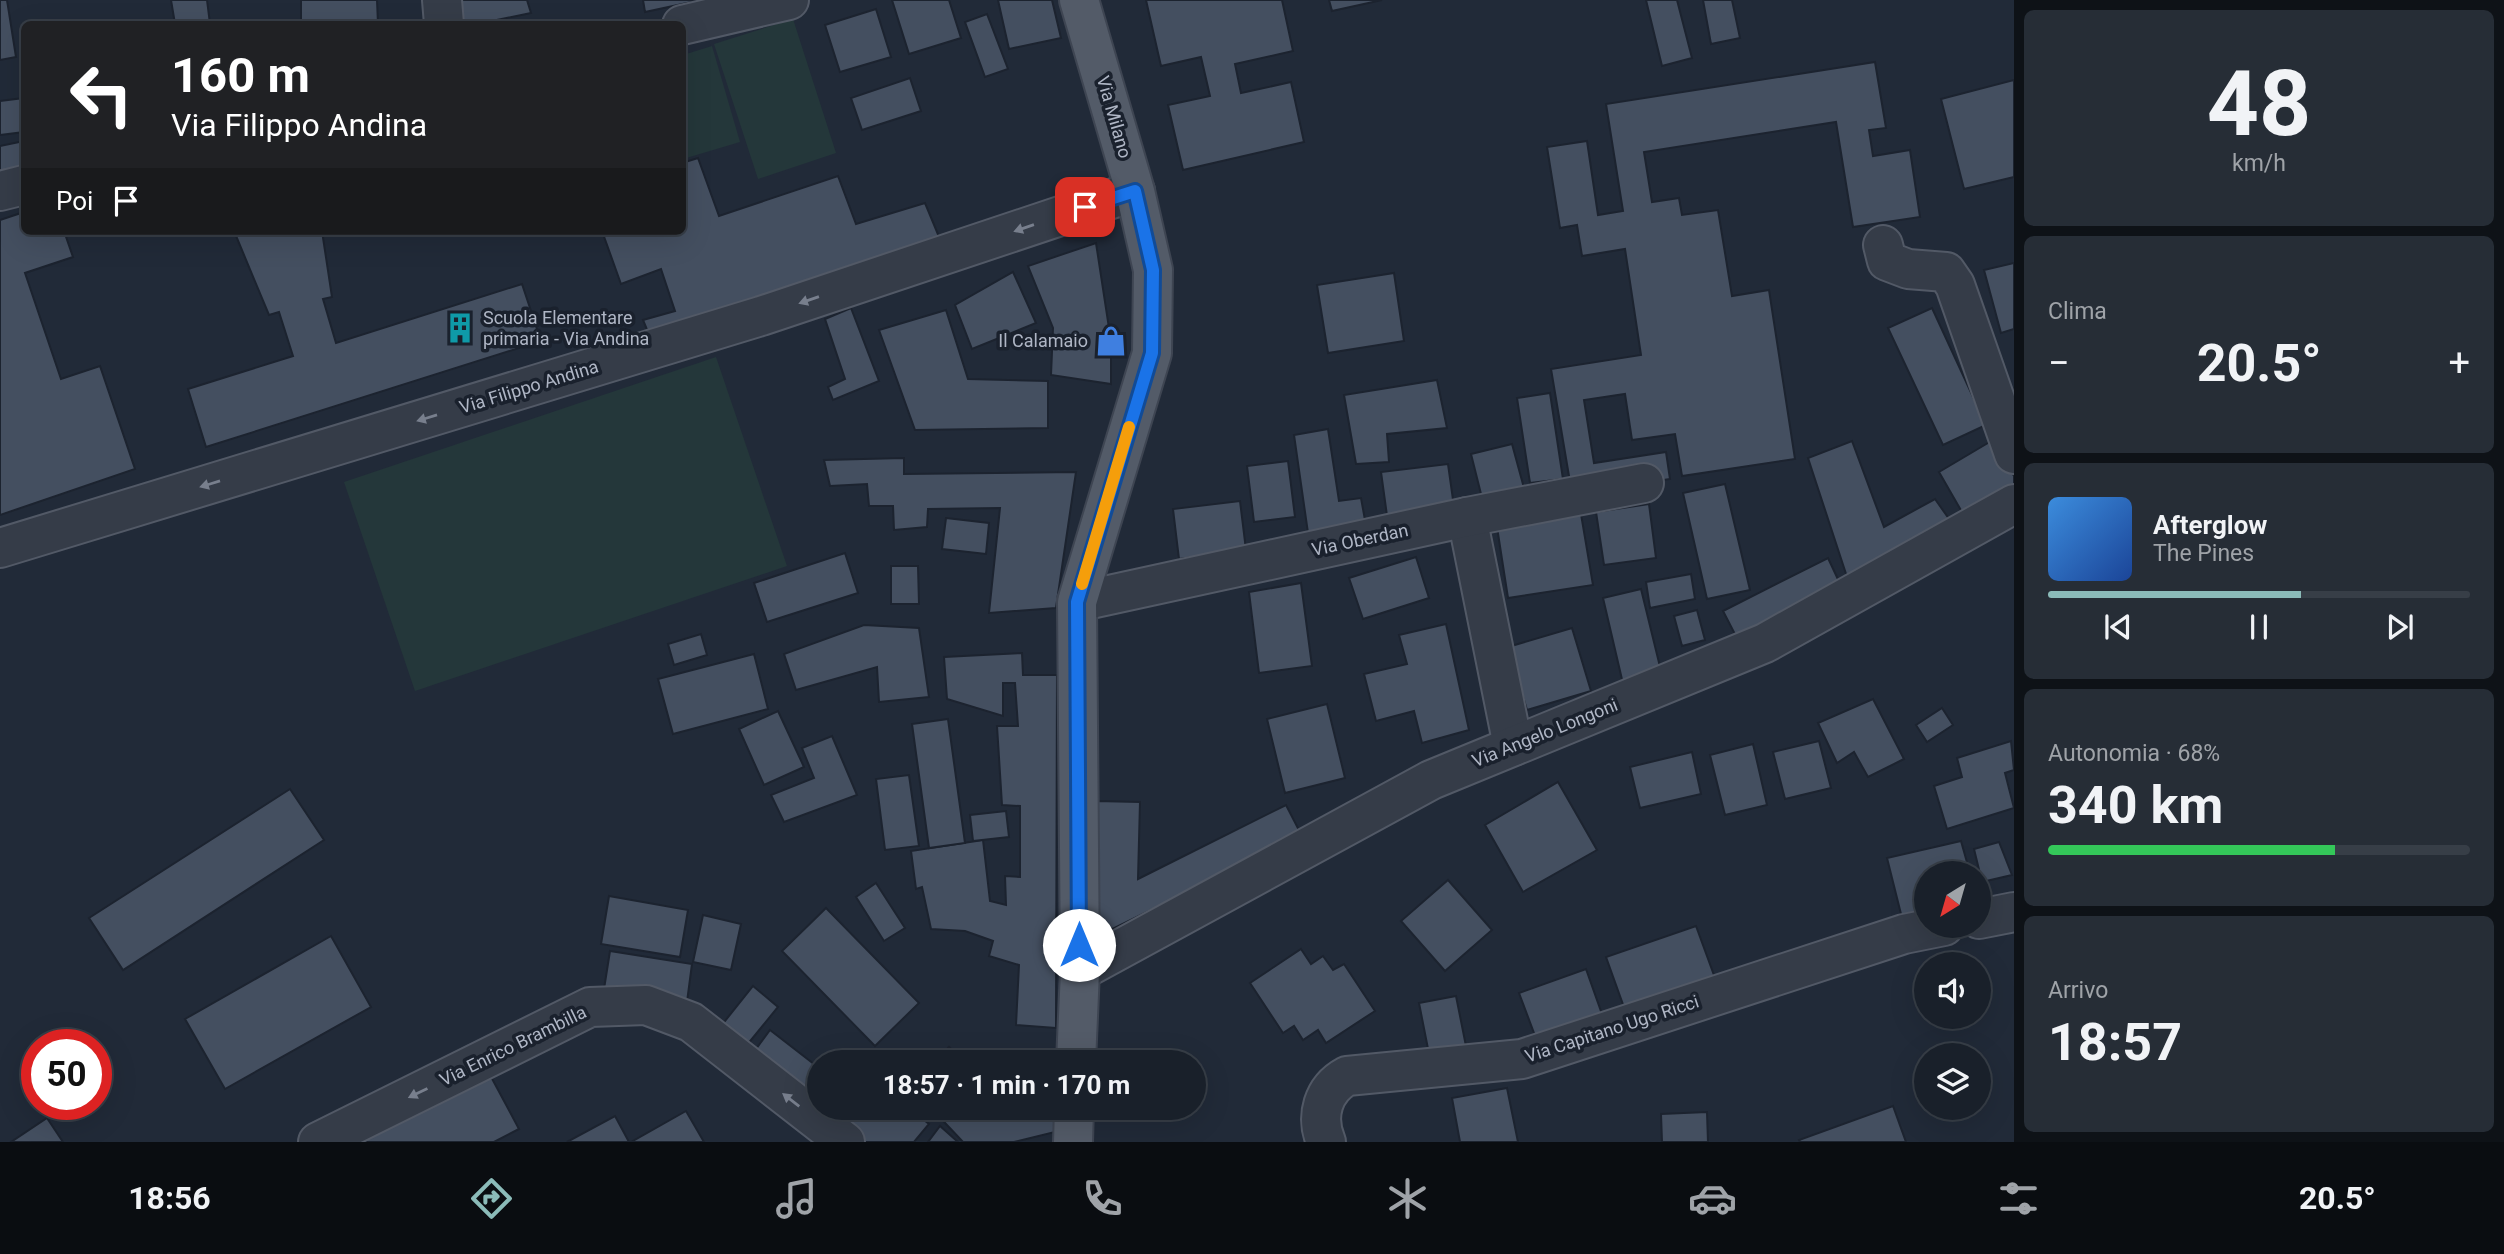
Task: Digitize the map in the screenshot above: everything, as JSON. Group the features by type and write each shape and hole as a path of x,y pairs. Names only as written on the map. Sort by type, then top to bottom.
{"main road":[{"name":"Via Milano","path":"1077,1050 1080,971 1077,602 1152,353 1153,270 1135,191 1079,0"},
{"path":"1073,1142 1074,1120"}],"street":[{"path":"442,0 444,21"},
{"path":"686,24 789,0"},
{"path":"0,191 21,186"},
{"name":"Via Filippo Andina","path":"0,548 747,321 1135,191"},
{"path":"1883,246 1887,261 1908,269 1945,272 1955,285 2014,454"},
{"name":"Via Oberdan","path":"1077,602 1467,517 1644,483"},
{"name":"Via Angelo Longoni","path":"1080,971 1431,780 1765,643 2014,504"},
{"path":"1467,517 1513,746"},
{"path":"1992,916 2014,912"},
{"name":"Via Capitano Ugo Ricci","path":"1326,1142 1321,1111 1325,1096 1334,1084 1348,1076 1522,1059 1914,932"},
{"name":"Via Enrico Brambilla","path":"318,1142 590,1007 646,1005 691,1023 845,1142"}],"shaded area":[{"path":"793,19 836,153 758,179 714,44"},
{"path":"712,46 740,142 686,158 686,54"},
{"path":"716,357 787,566 415,691 344,482"}],"building":[{"path":"0,0 7,0 16,57 0,60"},
{"path":"171,0 207,0 210,21 174,21"},
{"path":"301,0 377,0 378,21 301,21"},
{"path":"451,0 527,0 531,13 492,21 452,21"},
{"path":"643,0 701,0 645,12"},
{"path":"892,0 949,0 961,38 909,54"},
{"path":"998,0 1052,0 1061,38 1009,49"},
{"path":"1146,0 1282,0 1293,51 1235,64 1241,93 1291,82 1304,142 1183,170 1168,105 1210,96 1201,57 1161,66"},
{"path":"1329,0 1382,0 1332,11"},
{"path":"1646,0 1677,0 1692,58 1662,66"},
{"path":"1703,0 1732,0 1740,38 1711,44"},
{"path":"876,9 891,57 840,72 825,25"},
{"path":"987,14 1008,69 985,77 965,22"},
{"path":"1875,62 1886,128 1869,130 1873,156 1910,150 1920,217 1853,227 1836,122 1644,152 1652,202 1679,198 1682,215 1718,210 1732,296 1769,290 1795,459 1682,476 1675,434 1632,440 1625,394 1584,400 1594,463 1666,452 1670,479 1572,494 1551,369 1641,355 1625,249 1582,256 1577,225 1560,228 1547,147 1587,141 1598,215 1623,211 1606,104"},
{"path":"910,78 921,111 862,130 851,98"},
{"path":"2014,80 2014,177 1964,189 1941,99"},
{"path":"21,98 21,132 0,135 0,101"},
{"path":"21,142 21,168 0,173 0,146"},
{"path":"698,158 719,216 838,176 856,224 925,203 942,244 650,337 643,320 675,311 661,269 621,284 603,235 686,235 686,162"},
{"path":"21,213 21,235 65,235 73,257 25,273 61,379 100,366 135,469 0,515 0,220"},
{"name":"Scuola Elementare primaria - Via Andina","path":"236,235 323,235 332,297 323,299 336,343 522,284 541,341 206,447 188,389 293,356 279,312 269,315"},
{"path":"1096,243 1111,341 1111,384 1051,375 1053,328 1028,266"},
{"path":"2014,263 2014,329 2001,333 1984,270"},
{"path":"1013,272 1036,323 972,349 955,305"},
{"path":"1394,273 1404,341 1328,353 1317,285"},
{"path":"851,308 879,381 833,400 828,387 845,379 825,319"},
{"path":"1932,308 1986,425 1943,445 1888,328"},
{"path":"946,310 968,379 1048,381 1048,428 915,430 879,330"},
{"path":"1437,380 1447,428 1387,434 1389,462 1356,464 1344,395"},
{"path":"1550,393 1563,479 1530,483 1517,398"},
{"path":"1328,429 1339,501 1361,498 1367,531 1309,540 1294,435"},
{"path":"1993,440 2014,476 2014,491 1966,519 1939,472"},
{"path":"1852,441 1884,527 1935,499 1954,526 1850,586 1808,458"},
{"path":"1512,444 1524,488 1482,498 1471,454"},
{"path":"904,458 904,474 1076,472 1056,608 989,613 1000,508 928,509 927,527 894,530 893,506 869,506 867,484 830,486 824,460"},
{"path":"1288,461 1295,517 1254,522 1247,466"},
{"path":"1448,464 1455,514 1388,523 1381,472"},
{"path":"1725,484 1750,590 1707,599 1683,493"},
{"path":"1240,501 1246,550 1179,559 1173,509"},
{"path":"1649,504 1656,558 1604,565 1596,512"},
{"path":"1581,514 1593,585 1508,598 1497,527"},
{"path":"946,518 989,523 986,554 942,549"},
{"path":"845,553 858,593 767,622 754,583"},
{"path":"1416,557 1429,598 1363,619 1349,578"},
{"path":"1828,558 1843,590 1739,642 1723,611"},
{"path":"891,566 918,566 919,604 891,604"},
{"path":"1691,574 1695,599 1650,608 1646,582"},
{"path":"1301,583 1312,666 1259,673 1249,592"},
{"path":"1641,589 1663,679 1624,688 1603,598"},
{"path":"1697,610 1705,640 1682,646 1674,616"},
{"path":"1446,624 1469,730 1422,743 1414,711 1376,721 1364,674 1407,664 1399,635"},
{"path":"864,625 919,628 929,697 879,702 877,667 796,690 784,654"},
{"path":"1572,628 1591,691 1527,710 1508,647"},
{"path":"701,634 707,655 674,665 668,644"},
{"path":"1022,653 1023,675 1057,675 1056,1028 1016,1025 1019,965 989,956 993,941 965,931 931,929 922,887 916,889 911,851 983,840 990,901 1006,905 1005,876 1020,877 1020,806 1002,805 997,726 1018,726 1015,683 1003,683 1003,716 947,699 944,657"},
{"path":"754,654 768,709 673,734 658,679"},
{"path":"1873,699 1904,759 1868,777 1854,752 1837,763 1818,723"},
{"path":"1327,704 1345,778 1285,793 1267,719"},
{"path":"1942,708 1953,725 1927,742 1916,725"},
{"path":"778,711 804,767 764,785 739,729"},
{"path":"948,719 965,843 929,848 912,724"},
{"path":"832,736 857,795 784,822 771,795 814,778 802,748"},
{"path":"1819,741 1831,788 1785,799 1773,752"},
{"path":"2011,741 2014,770 2005,773 2014,808 1947,829 1934,786 1962,777 1957,758"},
{"path":"1753,744 1767,805 1725,815 1710,755"},
{"path":"1692,752 1701,794 1640,808 1630,767"},
{"path":"909,775 919,846 885,850 876,779"},
{"path":"1558,782 1597,850 1523,892 1485,825"},
{"path":"290,789 324,840 123,970 89,918"},
{"path":"1096,801 1140,802 1138,879 1286,805 1302,836 1090,940"},
{"path":"1006,811 1009,837 973,841 970,815"},
{"path":"1961,841 1967,861 1914,861 1914,916 1902,918 1887,858"},
{"path":"1999,842 2012,875 1992,880 1992,861 1977,861 1974,849"},
{"path":"1448,880 1492,930 1445,971 1401,921"},
{"path":"876,883 905,928 884,941 856,897"},
{"path":"609,896 688,910 680,957 601,944"},
{"path":"826,908 919,1003 875,1046 782,951"},
{"path":"703,915 741,924 731,970 693,962"},
{"path":"1696,926 1715,978 1625,1010 1606,957"},
{"path":"331,936 371,1007 225,1089 185,1019"},
{"path":"1301,949 1311,964 1323,956 1333,970 1344,964 1375,1011 1326,1043 1318,1030 1303,1040 1294,1026 1283,1033 1250,983"},
{"path":"610,951 692,964 687,1002 604,989"},
{"path":"1586,969 1603,1017 1537,1041 1519,993"},
{"path":"753,986 778,1007 738,1056 713,1036"},
{"path":"1456,996 1467,1051 1430,1059 1419,1003"},
{"path":"770,1030 807,1059 807,1101 805,1104 748,1060"},
{"path":"489,1073 519,1129 494,1142 344,1142"},
{"path":"1507,1088 1518,1142 1460,1142 1452,1098"},
{"path":"1893,1106 1906,1142 1799,1140"},
{"path":"686,1111 704,1142 631,1142"},
{"path":"1707,1112 1708,1142 1662,1142 1661,1114"},
{"path":"615,1116 629,1142 567,1142"},
{"path":"44,1120 48,1120 63,1142 11,1142"},
{"path":"825,1120 924,1120 929,1124 914,1142 853,1142"},
{"path":"942,1120 1056,1120 1055,1132 1014,1142 963,1142"},
{"path":"940,1126 958,1142 928,1142"}],"slow traffic":[{"path":"1082,584 1129,427"}],"place":[{"name":"Scuola Elementare primaria - Via Andina","path":"460,328"},
{"name":"Il Calamaio","path":"1111,341"}],"route":[{"path":"1079,945 1077,602 1152,353 1153,270 1135,191 1085,207"}]}
